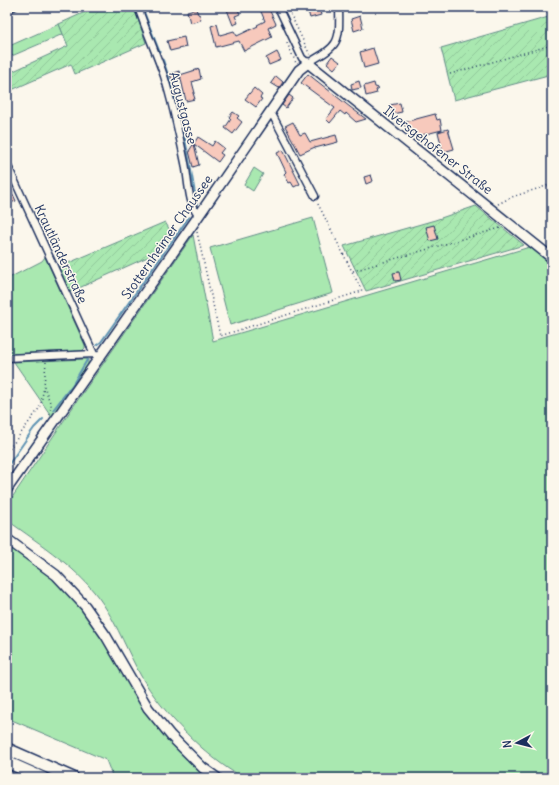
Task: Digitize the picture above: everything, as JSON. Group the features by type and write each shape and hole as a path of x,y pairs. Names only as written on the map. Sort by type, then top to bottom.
{"highway":[{"path":"7,749 73,778"},
{"path":"7,762 43,778"}],"street":[{"name":"Augustgasse","path":"138,7 164,77 174,110 186,167 192,206 199,216"},
{"path":"278,7 302,58 310,62 330,50 338,40 340,25 339,7"},
{"name":"Stotternheimer Chaussee","path":"7,490 87,376 97,356 199,216 299,70 310,62"},
{"name":"Ilversgehofener Straße","path":"310,62 552,258"},
{"path":"269,114 272,116 314,196"},
{"name":"Krautländerstraße","path":"7,164 97,356"},
{"path":"7,184 14,180"},
{"path":"7,358 97,356"},
{"path":"7,539 56,575 85,606 106,636 148,708 171,736 203,768 217,778"}],"lane":[{"path":"10,10 16,7"}],"path":[{"path":"287,7 310,62"},
{"path":"450,74 552,45"},
{"path":"492,210 499,204 512,197 552,184"},
{"path":"193,224 197,232 205,265 220,336 362,291 314,196"},
{"path":"353,271 503,227"},
{"path":"7,452 38,410 41,403 46,356"},
{"path":"44,386 51,405 49,419"}],"green space":[{"path":"96,7 134,7 146,43 75,74 71,64 7,92 7,74 68,46 59,24"},
{"path":"552,16 552,74 454,100 441,48"},
{"path":"59,24 63,34 7,58 7,47"},
{"path":"254,168 263,174 253,191 244,185"},
{"path":"476,206 524,245 366,291 344,246 435,220"},
{"path":"313,218 333,293 230,325 210,248"},
{"path":"165,222 173,235 161,251 70,292 59,267"},
{"path":"193,235 213,341 533,246 552,263 552,776 545,778 244,778 230,770 201,747 160,704 141,676 108,612 83,579 59,558 7,520 7,505 75,404"},
{"path":"45,257 85,345 85,348 82,351 7,354 7,279 42,261"},
{"path":"88,359 88,366 52,417 14,362"},
{"path":"7,543 48,574 76,602 101,635 143,708 157,728 183,755 211,778 113,778 106,760 7,718"}],"building":[{"path":"226,7 237,7 240,14 235,16 238,23 233,25"},
{"path":"259,7 268,7 276,24 268,28 272,37 244,51 239,41 216,47 211,26 217,24 220,35 234,31 237,36 265,21"},
{"path":"319,8 321,15 310,18 308,11"},
{"path":"196,9 201,20 190,23 187,11"},
{"path":"360,16 363,28 354,31 351,19"},
{"path":"184,37 186,47 170,51 167,41"},
{"path":"373,48 378,64 364,68 360,52"},
{"path":"277,52 281,60 269,65 266,58"},
{"path":"332,56 340,62 334,69 327,63"},
{"path":"199,69 201,79 192,82 195,99 186,101 181,78 172,80 170,74 179,71 180,75"},
{"path":"308,74 366,119 356,122 346,113 345,115 340,111 330,123 326,119 335,108 301,83"},
{"path":"276,76 283,82 279,88 271,83"},
{"path":"359,81 361,88 352,90 351,84"},
{"path":"374,83 375,87 379,88 376,90 377,93 366,96 364,86"},
{"path":"254,88 262,95 260,98 262,99 256,107 245,99"},
{"path":"289,95 293,98 286,108 282,105"},
{"path":"400,103 402,112 392,114 390,105"},
{"path":"233,112 239,116 237,118 242,122 233,134 225,128 231,119 229,117"},
{"path":"435,114 437,120 440,119 442,130 418,136 401,123"},
{"path":"293,122 300,135 305,133 310,142 336,135 338,142 315,147 300,154 285,126"},
{"path":"448,129 454,149 443,152 438,132"},
{"path":"198,137 212,146 215,141 224,148 220,153 223,155 218,162 194,144 199,165 193,167 189,151"},
{"path":"283,150 300,184 294,187 291,182 289,183 284,174 286,172 277,153"},
{"path":"371,175 373,181 366,184 364,177"},
{"path":"12,192 16,201 7,204 7,194"},
{"path":"434,225 438,239 430,241 426,227"},
{"path":"399,272 401,280 395,281 393,273"}],"waterway":[{"path":"142,7 160,53"},
{"path":"163,60 183,132 197,206"},
{"path":"97,345 101,342 189,217"},
{"path":"53,410 73,384 87,360"},
{"path":"7,467 34,428 43,419"}]}
